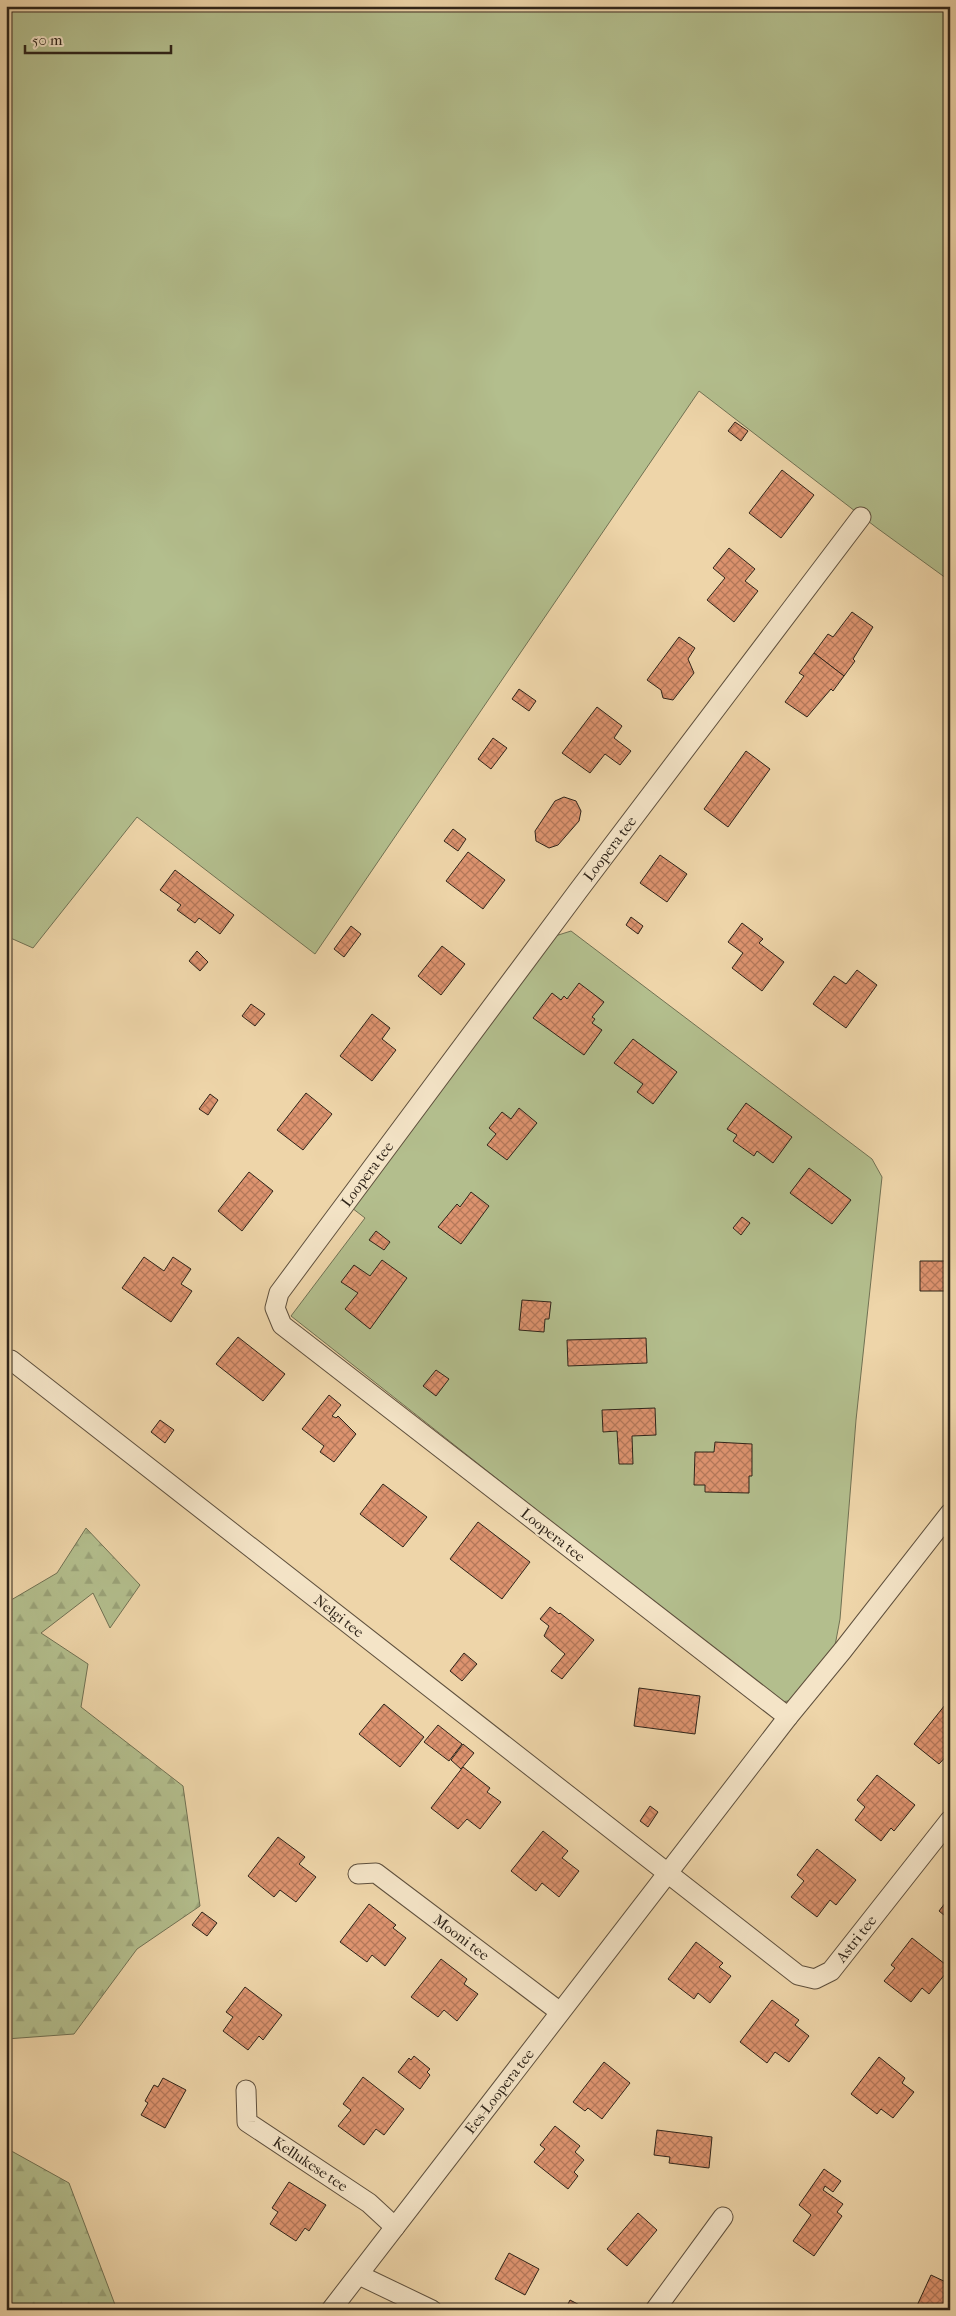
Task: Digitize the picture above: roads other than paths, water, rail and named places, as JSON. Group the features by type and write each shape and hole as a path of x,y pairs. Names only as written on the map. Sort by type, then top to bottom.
{"street":[{"name":"Loopera tee","path":"788,1718 282,1324 274,1308 279,1293 322,1234 861,517"},
{"name":"Nelgi tee","path":"11,1360 668,1873"},
{"path":"668,1873 950,1513"},
{"name":"Astri tee","path":"668,1873 798,1975 815,1979 831,1971 950,1820"},
{"name":"Ees-Loopera tee","path":"331,2310 668,1873"},
{"name":"Mooni tee","path":"358,1874 376,1874 560,2012"},
{"name":"Kellukese tee","path":"246,2090 247,2122 369,2203 395,2227"},
{"path":"655,2310 723,2217"},
{"path":"359,2274 432,2310"}]}
